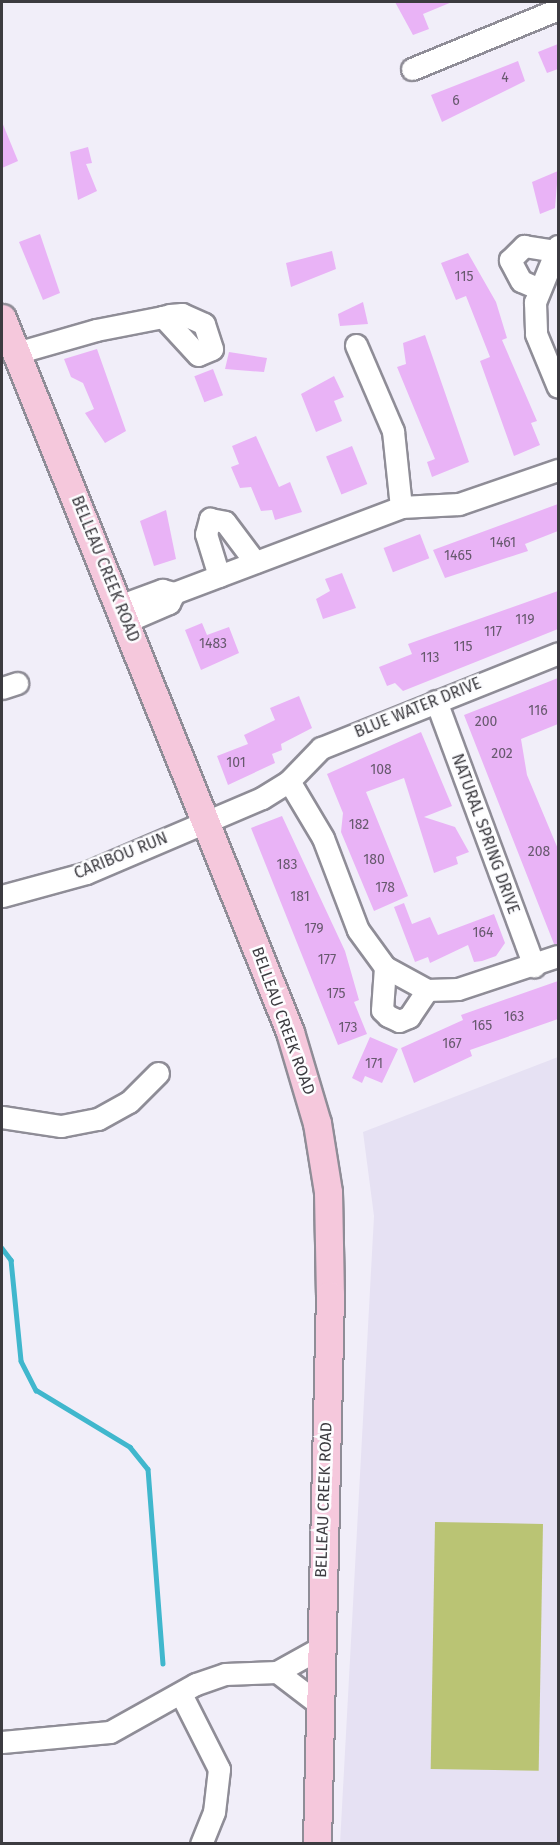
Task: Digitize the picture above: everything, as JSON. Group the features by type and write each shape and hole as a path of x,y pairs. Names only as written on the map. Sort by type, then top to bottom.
{"main road":[{"name":"BELLEAU CREEK ROAD","path":"2,318 124,613 204,820 290,1032 323,1151 330,1295 317,1844"}],"street":[{"path":"412,69 558,9"},
{"path":"537,288 521,281 510,260 524,246 557,248 537,288 536,334 558,387"},
{"path":"16,353 163,316"},
{"path":"356,345 393,431 400,507"},
{"path":"124,613 162,590 174,593 400,507 459,504 558,470"},
{"path":"219,576 206,534 210,519 225,522 255,562"},
{"name":"BLUE WATER DRIVE","path":"204,820 289,781 321,748 558,653"},
{"name":"NATURAL SPRING DRIVE","path":"436,701 534,966"},
{"path":"289,781 323,838 358,930 385,967 427,990 483,984 558,956"},
{"name":"CARIBOU RUN","path":"2,896 86,873 204,820"},
{"path":"385,967 382,1010 388,1016 399,1021 409,1017 427,990"},
{"path":"2,1117 61,1126 98,1119 129,1102 158,1073"},
{"path":"2,1742 110,1732 181,1694 225,1674 277,1672 320,1648"},
{"path":"277,1672 319,1704"},
{"path":"181,1694 219,1769 214,1812 201,1844"}],"shaded area":[{"path":"558,1057 558,1843 340,1844 374,1216 363,1132"}],"green space":[{"path":"435,1522 543,1524 539,1771 431,1769"}],"building":[{"path":"395,2 452,2 423,14 429,29 413,35"},
{"path":"558,44 558,69 547,73 538,52"},
{"path":"518,61 525,81 442,122 431,95"},
{"path":"2,122 18,161 2,168"},
{"path":"88,147 92,163 86,164 97,191 78,200 70,152"},
{"path":"558,171 555,208 540,214 532,182"},
{"path":"40,234 60,293 43,300 19,242"},
{"path":"332,251 336,269 291,287 286,263"},
{"path":"468,253 496,302 507,338 502,340 537,421 531,423 540,445 514,456 480,361 490,357 466,296 456,300 441,263"},
{"path":"363,302 368,324 340,326 338,314"},
{"path":"425,335 469,462 432,477 427,462 435,459 397,367 406,364 403,343"},
{"path":"97,349 126,431 105,443 85,413 94,409 83,383 71,377 64,359"},
{"path":"229,352 267,358 264,372 225,369"},
{"path":"213,369 223,395 204,402 194,376"},
{"path":"334,376 344,397 334,401 342,421 316,432 301,394"},
{"path":"256,436 279,487 290,482 302,512 275,520 272,510 261,511 251,487 240,488 231,467 239,464 232,446"},
{"path":"352,446 367,484 341,495 326,456"},
{"path":"558,504 558,531 525,544 528,551 445,578 433,550"},
{"path":"166,510 176,559 154,566 140,521"},
{"path":"420,534 429,558 393,572 384,548"},
{"path":"342,573 356,608 323,619 316,599 330,591 325,579"},
{"path":"558,591 558,629 403,691 395,683 387,686 379,667 412,654 408,644"},
{"path":"202,623 207,635 229,627 239,653 201,670 185,630"},
{"path":"558,678 558,724 521,739 527,775 558,849 558,944 554,944 464,715"},
{"path":"299,696 312,728 281,744 282,750 272,754 275,763 228,785 217,756 248,744 244,735 275,720 270,708"},
{"path":"421,732 452,806 424,817 455,827 469,852 456,857 458,864 434,873 404,778 366,792 408,896 374,911 341,832 343,813 327,774"},
{"path":"282,816 345,951 359,1000 354,1002 367,1034 338,1045 251,828"},
{"path":"404,903 412,924 430,917 438,935 494,914 505,943 496,956 482,961 474,962 468,945 430,963 428,957 415,962 394,907"},
{"path":"558,981 558,1019 470,1050 472,1056 414,1083 401,1048 463,1020 461,1015"},
{"path":"370,1037 398,1049 382,1083 365,1076 362,1083 352,1078"}],"waterway":[{"path":"2,1248 11,1260 21,1361 36,1390 130,1447 148,1469 163,1663"}]}
